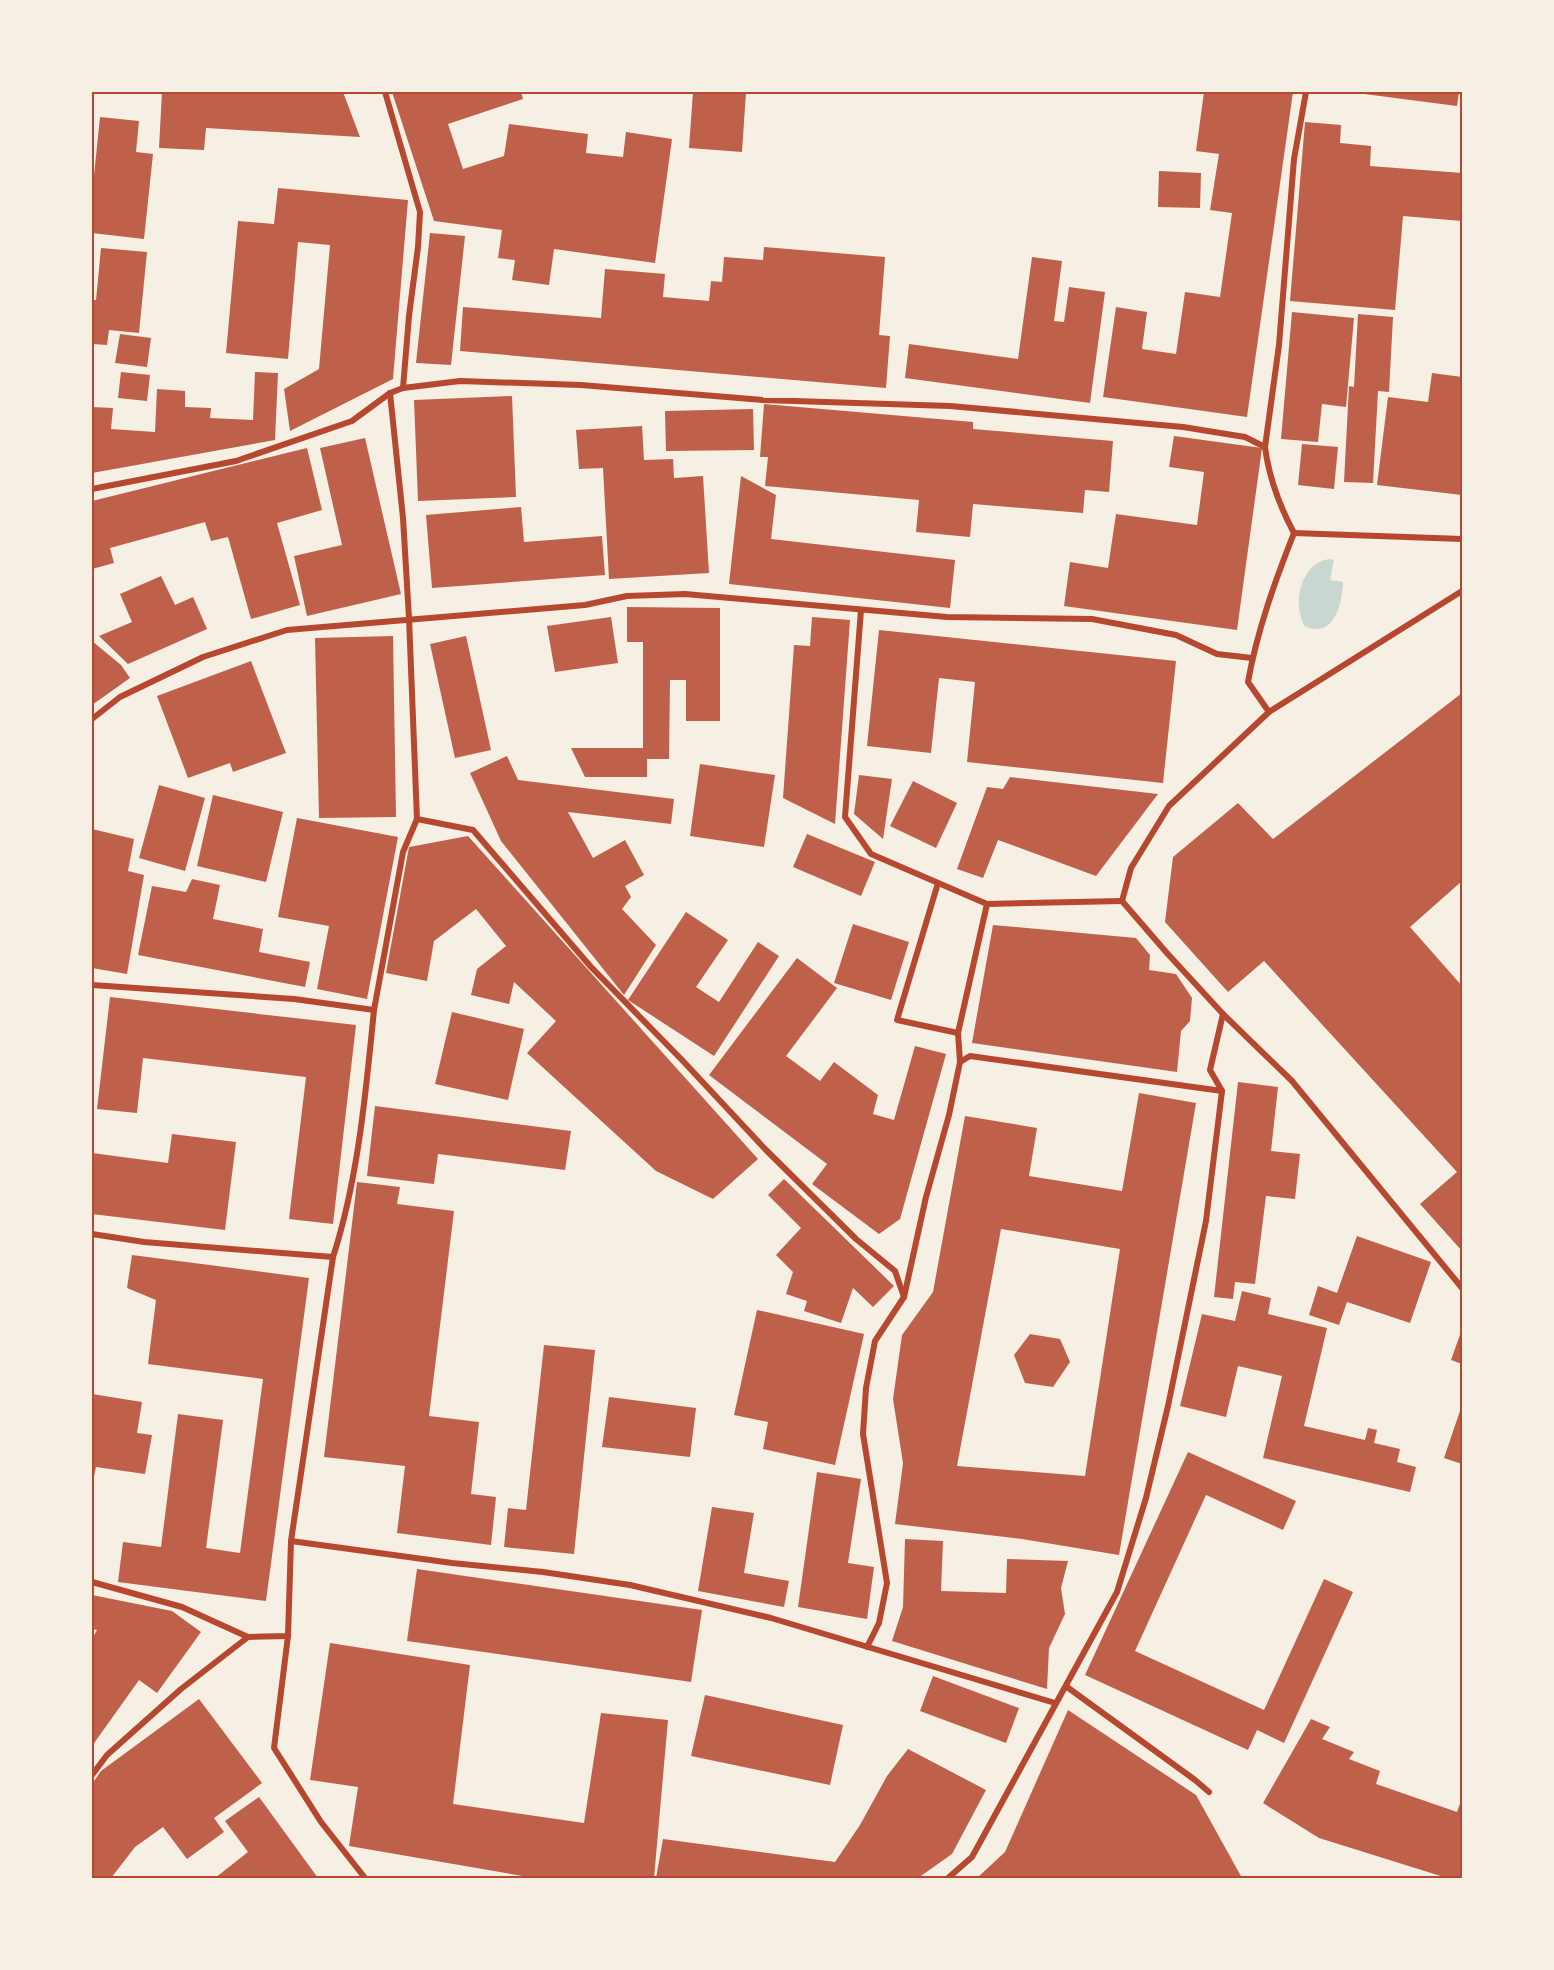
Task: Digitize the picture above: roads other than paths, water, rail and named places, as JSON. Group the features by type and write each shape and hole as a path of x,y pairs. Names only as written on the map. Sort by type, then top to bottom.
{"street":[{"path":"385,92 420,212 403,388"},
{"path":"1269,712 1248,682 1252,658 1294,533 1278,502 1268,472 1264,447 1279,345 1294,159 1306,92"},
{"path":"92,489 236,461 352,421 390,393 403,388 460,381 581,385 763,400 950,406 1183,427 1245,437 1264,447"},
{"path":"365,1878 321,1822 274,1748 288,1636 291,1541 333,1257 343,1226 366,1094 374,1010 403,852 417,819 403,518 390,393"},
{"path":"1294,533 1462,539"},
{"path":"1122,902 1131,868 1169,806 1269,712 1462,591"},
{"path":"92,719 120,697 202,657 287,630 585,605 627,596 685,594 990,619 1092,619 1176,635 1217,654 1252,658"},
{"path":"861,610 845,817 871,854 987,904 1122,902 1223,1014 1292,1081 1462,1288"},
{"path":"417,819 473,830 591,967 765,1149 856,1239 895,1271 904,1297"},
{"path":"938,883 897,1020 958,1033"},
{"path":"867,1647 879,1623 887,1583 863,1434 866,1388 876,1341 904,1297 926,1197 949,1115 960,1062 958,1033 987,904"},
{"path":"92,986 294,999 374,1010"},
{"path":"948,1878 972,1857 1117,1592 1146,1498 1168,1406 1206,1221 1222,1091 1210,1070 1223,1014"},
{"path":"960,1062 970,1056 1222,1091"},
{"path":"92,1234 144,1242 333,1257"},
{"path":"291,1541 630,1585 771,1618 1055,1703"},
{"path":"92,1582 182,1607 248,1637 288,1636"},
{"path":"92,1775 107,1755 181,1689 248,1637"},
{"path":"1067,1687 1209,1792"}]}
